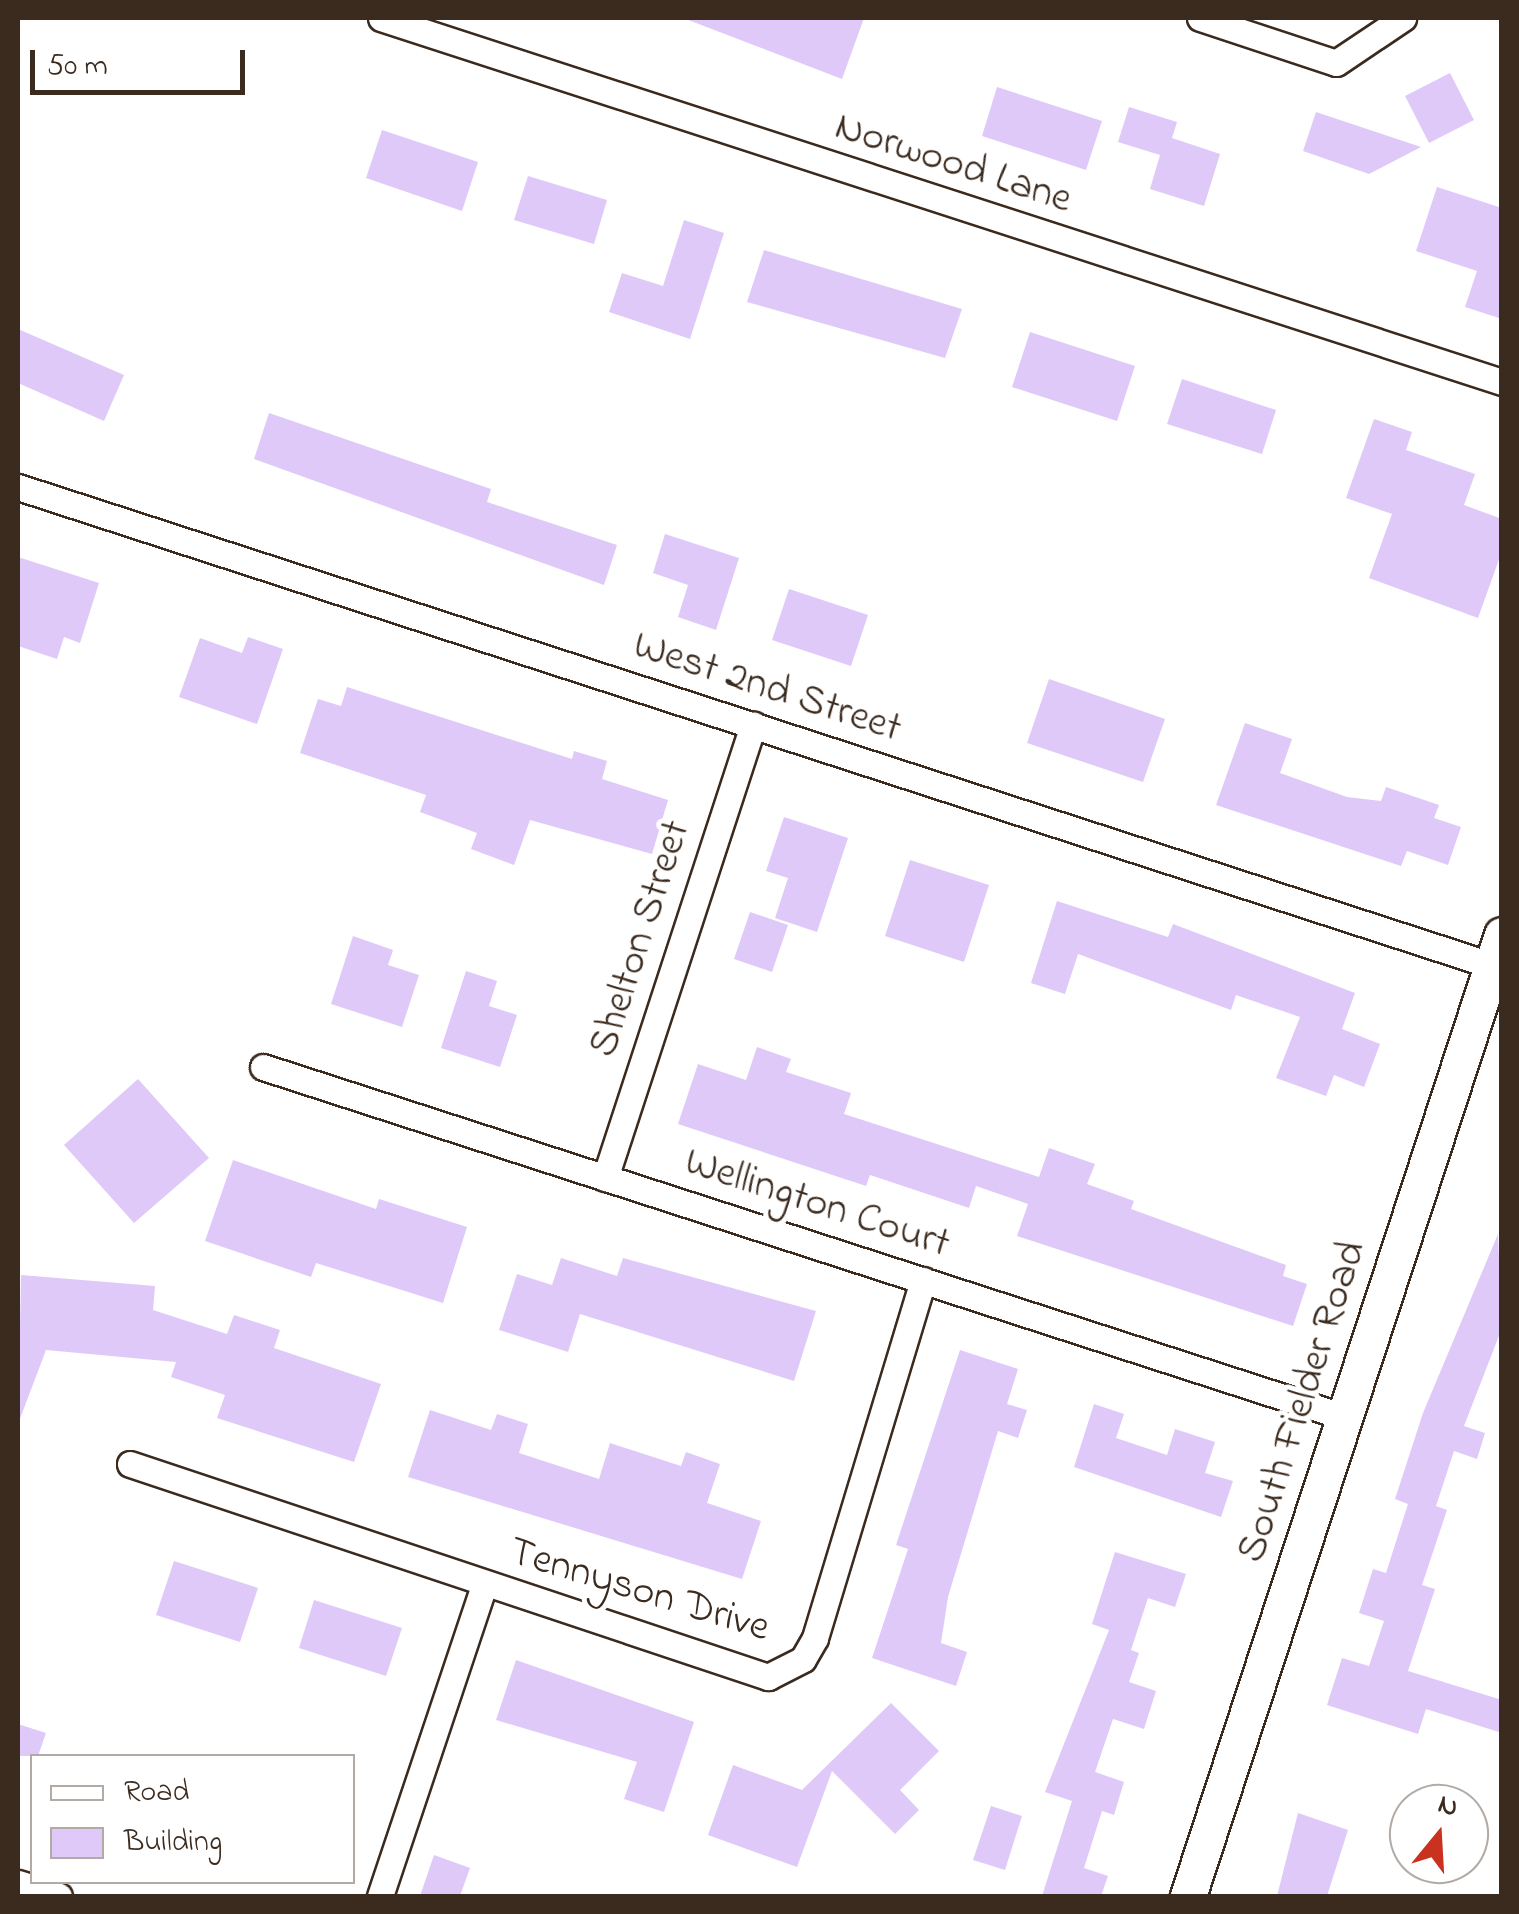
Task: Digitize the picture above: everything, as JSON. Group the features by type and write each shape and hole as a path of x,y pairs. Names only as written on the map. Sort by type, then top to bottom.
{"main road":[{"name":"South Fielder Road","path":"1188,1896 1496,950"}],"street":[{"name":"Norwood Lane","path":"381,18 1502,382"},
{"path":"1200,18 1336,64 1403,18"},
{"name":"West 2nd Street","path":"18,487 753,725 1496,950"},
{"name":"Shelton Street","path":"605,1178 753,725"},
{"name":"Wellington Court","path":"264,1067 1345,1417"},
{"name":"Tennyson Drive","path":"130,1464 748,1675 768,1678 802,1659 923,1280"},
{"path":"380,1896 484,1585"},
{"path":"18,1883 60,1896"}],"building":[{"path":"683,18 864,18 842,79"},
{"path":"1450,73 1474,120 1429,143 1405,96"},
{"path":"997,87 1102,121 1086,170 982,136"},
{"path":"1129,107 1177,122 1172,138 1220,154 1204,206 1150,189 1160,155 1118,142"},
{"path":"1316,112 1421,147 1369,174 1303,151"},
{"path":"382,130 478,162 462,211 366,178"},
{"path":"528,176 607,200 594,244 514,220"},
{"path":"1437,187 1502,208 1502,319 1465,307 1477,271 1416,251"},
{"path":"684,220 724,233 690,339 609,312 622,273 663,286"},
{"path":"764,250 962,309 945,358 747,302"},
{"path":"18,329 124,375 104,421 18,383"},
{"path":"1030,332 1135,366 1117,421 1012,387"},
{"path":"1182,379 1276,410 1262,454 1167,424"},
{"path":"269,413 491,489 487,502 617,545 604,585 254,459"},
{"path":"1374,419 1412,432 1406,450 1475,474 1464,505 1502,519 1502,551 1478,618 1369,578 1392,514 1346,498"},
{"path":"665,534 739,558 716,630 678,617 688,585 653,573"},
{"path":"18,557 99,583 80,643 64,637 57,659 18,646"},
{"path":"789,589 868,615 851,666 772,640"},
{"path":"248,637 283,649 257,724 179,697 200,638 242,653"},
{"path":"1049,679 1165,719 1143,782 1027,743"},
{"path":"347,687 572,759 574,751 607,761 602,779 668,800 652,854 530,820 514,865 471,849 477,833 420,812 426,795 300,753 318,699 341,706"},
{"path":"1245,723 1292,739 1280,773 1347,797 1381,801 1386,787 1439,805 1434,818 1461,827 1448,865 1407,851 1401,866 1216,805"},
{"path":"784,817 848,838 817,932 775,918 788,878 766,871"},
{"path":"910,860 989,885 964,962 885,936"},
{"path":"1057,901 1168,937 1173,924 1355,993 1342,1029 1380,1044 1364,1087 1334,1075 1326,1096 1276,1078 1300,1017 1236,995 1231,1010 1078,954 1065,994 1031,983"},
{"path":"750,912 788,925 772,972 734,959"},
{"path":"353,936 393,950 388,965 419,975 402,1027 331,1004"},
{"path":"466,971 497,981 489,1006 517,1015 500,1067 441,1048"},
{"path":"757,1047 791,1059 786,1072 851,1093 844,1114 1039,1177 1049,1148 1095,1164 1087,1184 1134,1201 1131,1209 1286,1265 1283,1276 1307,1284 1293,1326 1017,1236 1028,1204 976,1186 969,1208 870,1175 866,1186 678,1124 698,1064 746,1080"},
{"path":"138,1079 209,1158 134,1223 64,1145"},
{"path":"233,1160 376,1209 379,1199 467,1227 443,1303 316,1263 311,1277 205,1241"},
{"path":"1498,1234 1502,1328 1464,1426 1485,1433 1477,1459 1454,1451 1436,1506 1447,1510 1422,1585 1435,1589 1408,1671 1502,1700 1502,1733 1426,1709 1418,1734 1327,1705 1342,1658 1369,1666 1384,1621 1359,1613 1373,1569 1386,1573 1408,1504 1395,1499 1423,1413"},
{"path":"561,1258 617,1276 623,1258 816,1311 794,1381 580,1314 568,1352 499,1330 517,1274 552,1285"},
{"path":"21,1275 155,1286 153,1310 227,1334 234,1315 280,1330 274,1348 381,1384 354,1462 217,1418 225,1395 171,1377 176,1362 46,1350 18,1424"},
{"path":"960,1350 1018,1369 1007,1404 1027,1410 1018,1438 998,1431 948,1597 941,1643 967,1652 956,1686 872,1658 908,1549 896,1545"},
{"path":"1094,1404 1124,1414 1116,1438 1167,1455 1175,1429 1215,1442 1205,1473 1233,1481 1221,1517 1074,1467"},
{"path":"430,1410 491,1430 497,1414 528,1424 519,1453 599,1479 610,1443 681,1466 686,1452 720,1464 707,1503 761,1521 742,1579 408,1477"},
{"path":"1115,1552 1186,1574 1175,1607 1148,1598 1131,1650 1139,1653 1129,1682 1156,1691 1144,1729 1113,1719 1095,1772 1124,1782 1114,1815 1102,1811 1084,1868 1108,1876 1101,1896 1042,1896 1072,1801 1045,1792 1109,1630 1092,1624"},
{"path":"174,1561 258,1588 240,1642 156,1615"},
{"path":"314,1600 402,1628 386,1676 299,1648"},
{"path":"516,1660 694,1722 664,1812 624,1799 637,1762 496,1720"},
{"path":"891,1703 939,1751 900,1790 919,1810 895,1834 832,1771 797,1867 708,1835 733,1765 802,1790"},
{"path":"18,1724 46,1733 39,1754 18,1756"},
{"path":"991,1806 1022,1816 1005,1870 973,1860"},
{"path":"1298,1813 1348,1830 1327,1896 1277,1896"},
{"path":"434,1855 470,1868 460,1896 420,1896"}]}
